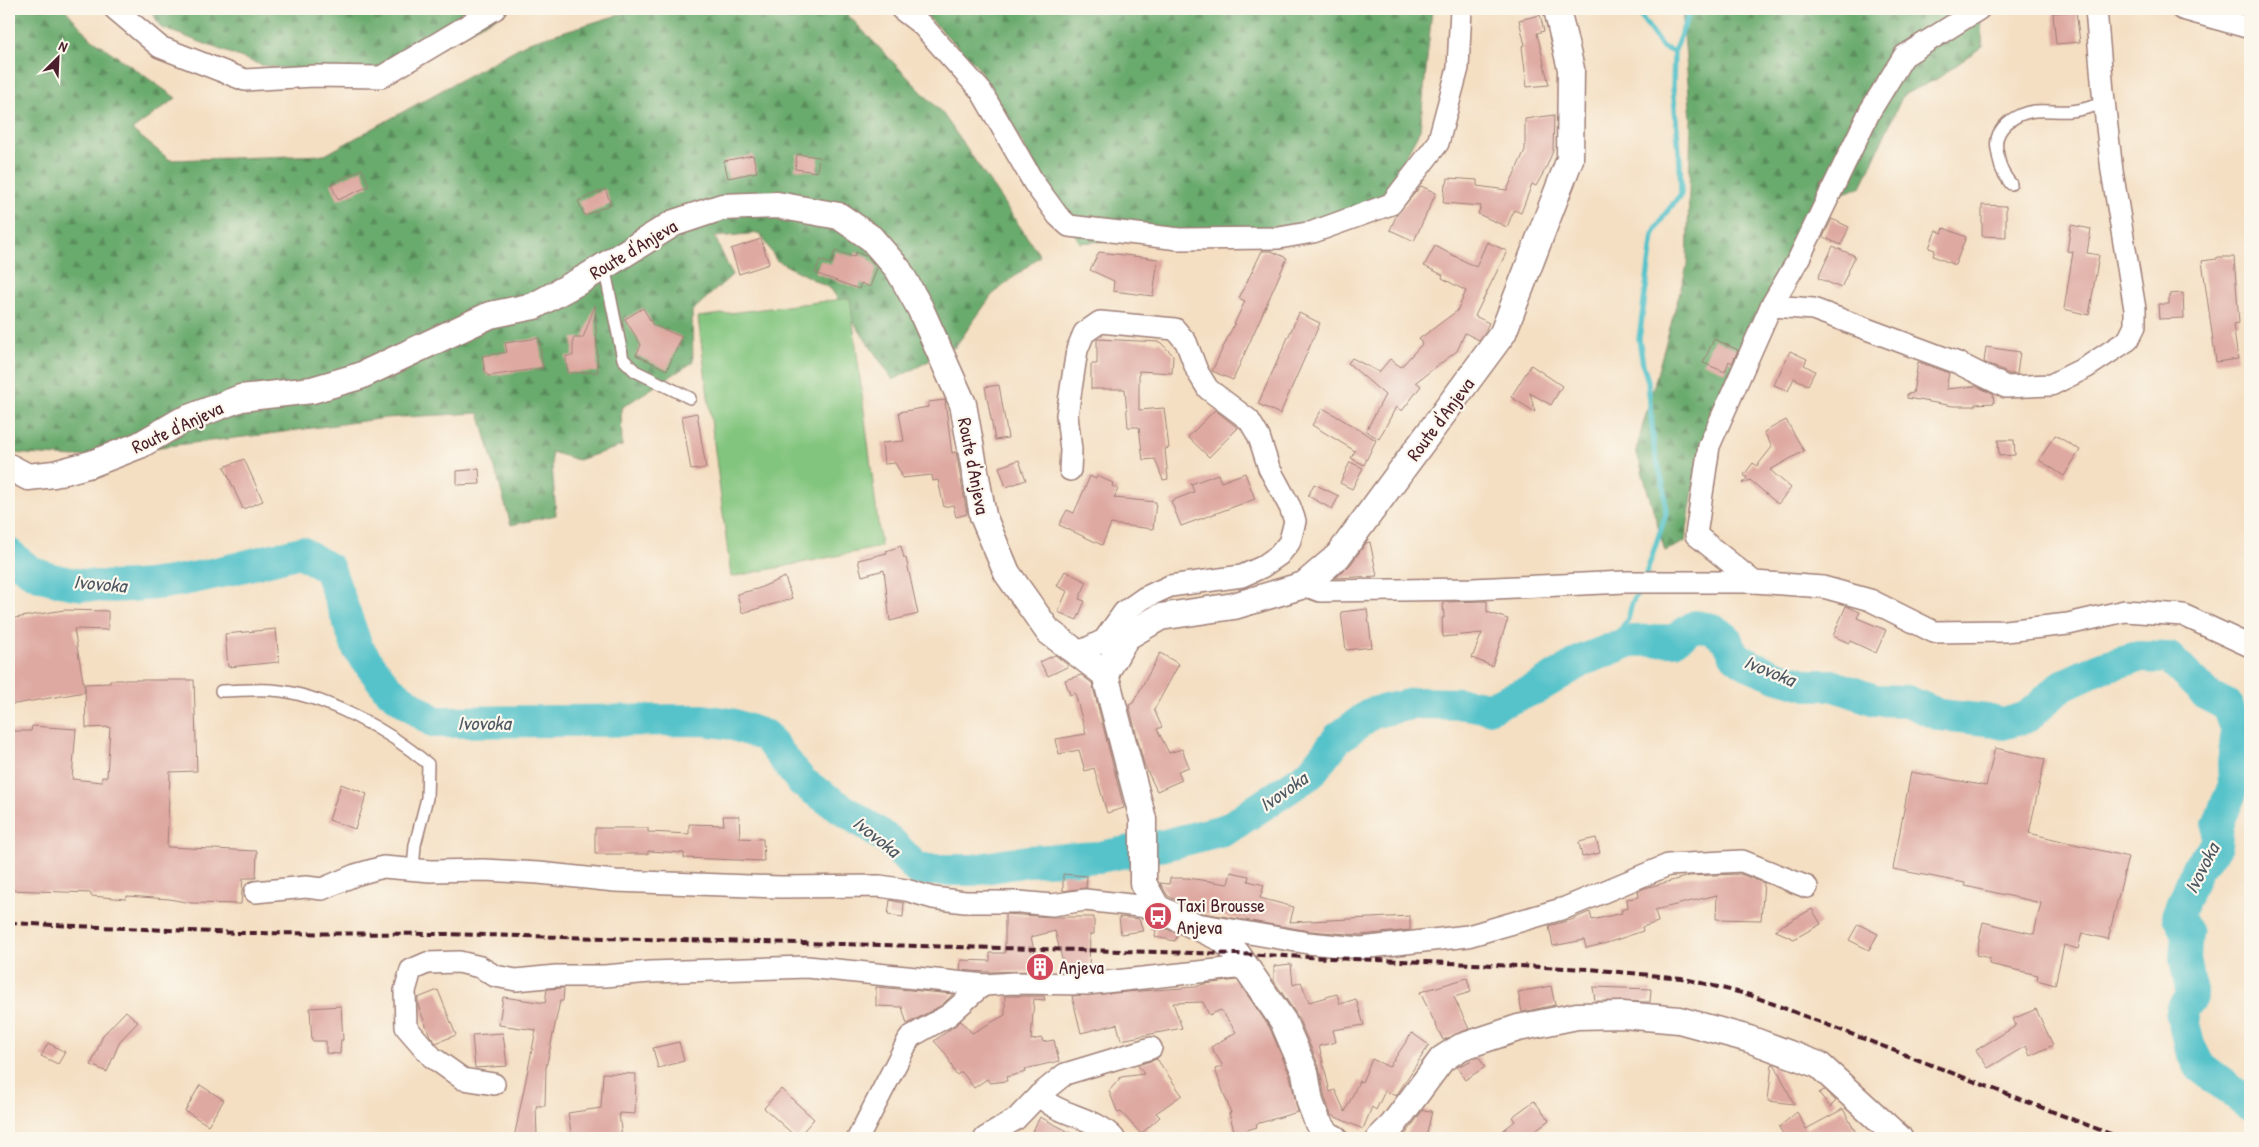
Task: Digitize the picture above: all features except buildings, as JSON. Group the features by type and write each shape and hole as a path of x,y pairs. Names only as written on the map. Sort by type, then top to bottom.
{"street":[{"path":"115,9 160,47 245,80 314,76 381,77 496,9"},
{"path":"901,9 922,25 981,91 1034,184 1058,216 1069,226 1179,239 1279,238 1313,232 1391,204 1438,143 1458,68 1461,9"},
{"name":"Route d'Anjeva","path":"9,467 28,477 54,474 91,464 140,445 181,421 241,398 312,390 360,376 490,315 534,306 674,223 722,207 777,205 838,216 871,238 898,269 916,300 963,404 983,516 1006,572 1048,631 1105,674 1126,636 1160,618 1234,606 1304,585 1338,556 1503,334 1570,159 1571,69 1557,9"},
{"path":"1754,582 1696,535 1709,446 1771,306 1799,258 1870,111 1904,56 1979,9"},
{"path":"1771,306 1813,309 1958,363 2006,387 2050,385 2087,367 2128,340 2135,326 2132,280 2124,252 2104,102 2096,9"},
{"path":"2182,9 2250,28"},
{"path":"1070,470 1071,450 1067,415 1078,350 1084,333 1100,322 1175,329 1186,342 1197,371 1208,389 1249,420 1259,438 1269,468 1290,507 1295,521 1289,544 1279,555 1262,567 1242,576 1170,586 1144,598 1124,612 1104,640 1075,653"},
{"path":"1304,585 1320,591 1473,589 1625,582 1754,582 1823,587 1870,600 1934,632 2005,631 2068,624 2125,611 2183,615 2250,646"},
{"path":"1105,674 1143,819 1143,883 1157,908"},
{"path":"1191,924 1308,943 1361,948 1468,936 1565,908 1668,865 1742,861 1806,887"},
{"path":"254,892 306,887 322,889 355,875 383,867 413,870 539,872 615,881 780,887 880,886 906,890 933,898 965,902 1052,904 1086,900 1157,908 1222,940 1236,954 1282,1021 1305,1072 1310,1102 1318,1122 1329,1136 1334,1138"},
{"path":"494,1084 463,1079 432,1057 406,1027 405,991 411,970 427,963 459,962 480,967 495,976 516,980 556,976 605,976 650,972 807,967 985,986 1013,983 1087,984 1245,967"},
{"path":"858,1138 910,1037 949,1015 978,989 985,986"},
{"path":"1380,1138 1393,1125 1442,1059 1461,1046 1518,1028 1578,1016 1624,1015 1679,1020 1749,1039 1819,1065 1899,1138"},
{"path":"985,1138 1016,1119 1039,1095 1065,1074 1152,1048"},
{"path":"1039,1095 1048,1106 1088,1119 1114,1138"}],"lane":[{"path":"2011,184 2001,172 1995,140 2002,126 2022,114 2037,111 2072,111 2104,102"},
{"path":"604,266 624,359 635,371 690,398"},
{"path":"221,691 273,690 313,699 360,718 407,746 428,764 427,798 415,845 413,870"}],"green space":[{"path":"9,9 65,9 88,36 176,98 132,130 170,160 325,155 529,42 638,9 842,9 943,114 1040,256 992,295 955,347 893,380 831,289 776,260 760,233 715,237 732,275 692,311 693,362 621,408 622,446 578,460 551,452 556,515 511,525 479,413 385,418 75,457 9,453"},
{"path":"151,9 507,9 500,15 374,82 261,65 160,27"},
{"path":"920,9 1432,9 1420,130 1383,198 1317,223 1080,243 977,66"},
{"path":"1682,9 1979,9 1983,46 1937,79 1903,95 1861,187 1817,202 1698,458 1685,542 1665,551 1636,450 1687,266 1691,119"},
{"path":"850,298 881,547 731,577 698,317"}],"waterway":[{"path":"1636,9 1662,47 1674,52"},
{"path":"1645,577 1666,514 1664,488 1654,449 1648,381 1643,365 1639,339 1653,235 1663,217 1681,194 1673,87 1674,52 1691,9"},
{"name":"Ivovoka","path":"9,554 36,574 69,583 135,586 203,576 301,552 329,569 358,649 388,689 434,722 703,720 731,724 766,736 802,782 890,841 918,870 973,870 1028,861 1099,857 1165,845 1227,829 1310,774 1338,738 1372,713 1416,703 1467,704 1488,708 1537,688 1583,660 1631,641 1674,640 1695,626 1712,629 1726,638 1735,655 1745,663 1776,676 1808,685 1832,685 1875,700 1907,701 1940,715 1987,720 2003,724 2027,717 2063,685 2102,667 2138,657 2169,658 2207,695 2228,706 2237,731 2233,763 2234,785 2218,825 2216,846 2197,868 2178,916 2187,934 2185,958 2192,997 2181,1011 2189,1045 2200,1067 2250,1105"},
{"path":"1606,651 1628,619 1632,603 1640,588"}],"railway":[{"path":"9,923 237,933 444,934 1237,954 1589,969 1681,978 1750,995 2121,1138"}],"place":[{"name":"Taxi Brousse Anjeva","path":"1158,916"},
{"name":"Anjeva","path":"1040,967"}]}
